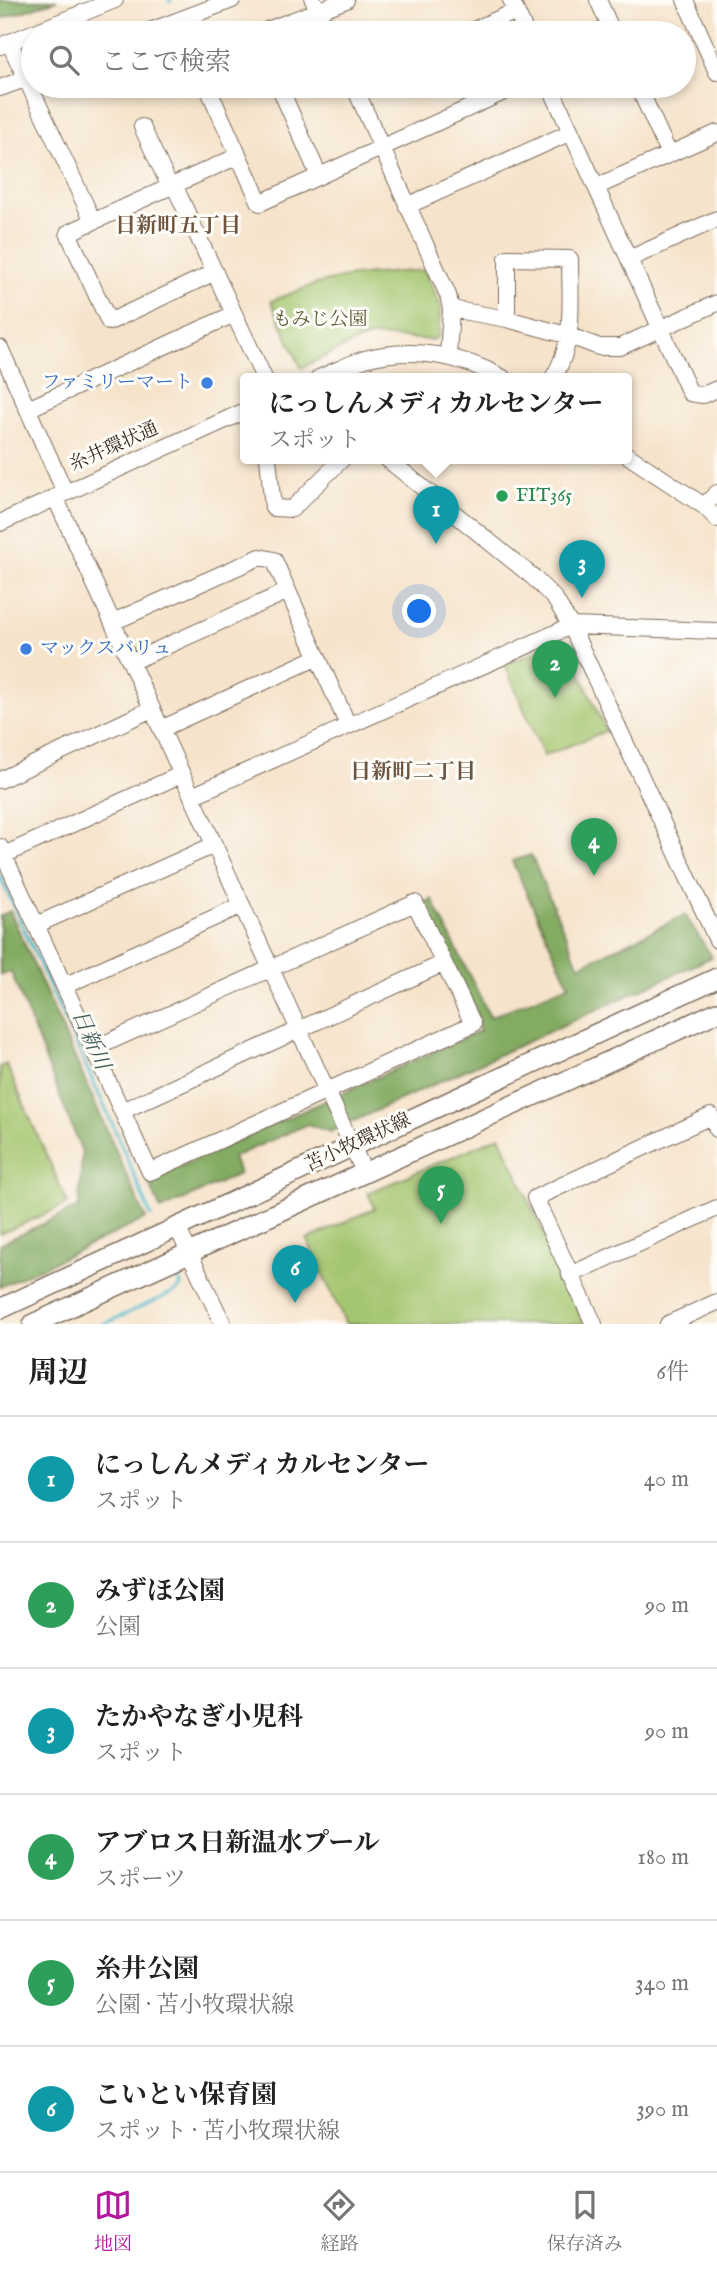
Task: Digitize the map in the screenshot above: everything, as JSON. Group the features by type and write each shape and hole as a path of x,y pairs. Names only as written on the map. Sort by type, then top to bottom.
{"main road":[{"name":"苫小牧環状線","path":"0,1309 717,978"},
{"name":"苫小牧環状線","path":"33,1324 717,1012"}],"street":[{"path":"63,21 116,0"},
{"path":"177,21 232,0"},
{"path":"284,21 316,5 346,0"},
{"path":"598,0 608,21"},
{"path":"685,0 694,21"},
{"path":"316,5 323,21"},
{"path":"487,21 513,5 520,21"},
{"path":"696,25 717,72"},
{"path":"21,37 4,44 21,66"},
{"path":"0,88 21,80"},
{"path":"39,98 93,221"},
{"path":"212,98 260,203 491,98"},
{"path":"284,98 319,177"},
{"path":"359,98 448,295 451,309 448,356"},
{"path":"555,98 690,393 703,395 717,389"},
{"path":"643,98 669,154"},
{"path":"142,127 215,272 262,373"},
{"path":"407,205 571,132"},
{"path":"596,187 717,133"},
{"path":"215,272 109,322 68,233 238,156"},
{"path":"629,260 717,219"},
{"path":"507,319 507,258 570,259 570,336 556,373"},
{"path":"451,309 507,319 599,347 620,347 717,303"},
{"path":"27,409 234,314"},
{"path":"0,348 113,622 364,1172"},
{"path":"331,373 365,359 411,352 448,356 480,365 494,373"},
{"name":"糸井環状通","path":"0,523 240,413"},
{"path":"632,458 704,506 717,519"},
{"path":"269,464 273,508 292,509 337,464"},
{"path":"393,464 533,577 555,599 571,626 717,940"},
{"path":"704,506 717,493"},
{"path":"113,622 260,557 274,560 348,725"},
{"path":"131,662 288,591"},
{"path":"192,796 571,626 717,631"},
{"path":"161,729 318,657"},
{"path":"0,780 152,709"},
{"path":"93,1049 415,902 473,1024 150,1172 93,1049 2,851 182,774"},
{"path":"36,925 214,845"},
{"path":"64,986 242,905"},
{"path":"122,1111 444,963"},
{"path":"594,1324 535,1198 711,1116 717,1129"},
{"path":"570,1275 717,1208"},
{"path":"177,1227 223,1324"},
{"path":"668,1324 717,1302"}],"green space":[{"path":"0,0 57,0 0,19"},
{"name":"もみじ公園","path":"424,270 440,304 439,336 433,340 374,336 355,342 301,368 271,301 316,284 351,276"},
{"path":"558,642 567,643 606,731 544,756 505,665"},
{"path":"531,855 579,966 685,915 712,957 330,1132 308,1124 233,1157 239,1174 161,1210 148,1181 480,1031 419,906 432,899 490,1017 569,985 512,861"},
{"path":"10,911 146,1219 0,1287 0,1244 79,1207 82,1152 11,972 0,975 0,916"},
{"path":"6,1064 68,1204 0,1234 0,1067"},
{"path":"500,1136 584,1324 346,1324 307,1240 375,1208 368,1193"}],"waterway":[{"name":"日新川","path":"0,876 116,1132 151,1216"},
{"name":"日新川","path":"104,1324 178,1290 181,1285 178,1279"}],"place":[{"name":"ファミリーマート","path":"207,383"},
{"name":"FIT365","path":"502,496"},
{"name":"にっしんメディカルセンター","path":"436,544"},
{"name":"たかやなぎ小児科","path":"582,598"},
{"name":"マックスバリュ","path":"26,649"},
{"name":"みずほ公園","path":"555,698"},
{"name":"アブロス日新温水プール","path":"594,876"},
{"name":"糸井公園","path":"441,1224"},
{"name":"こいとい保育園","path":"295,1303"}],"district":[{"name":"日新町五丁目","path":"178,226"},
{"name":"日新町二丁目","path":"413,772"}]}
